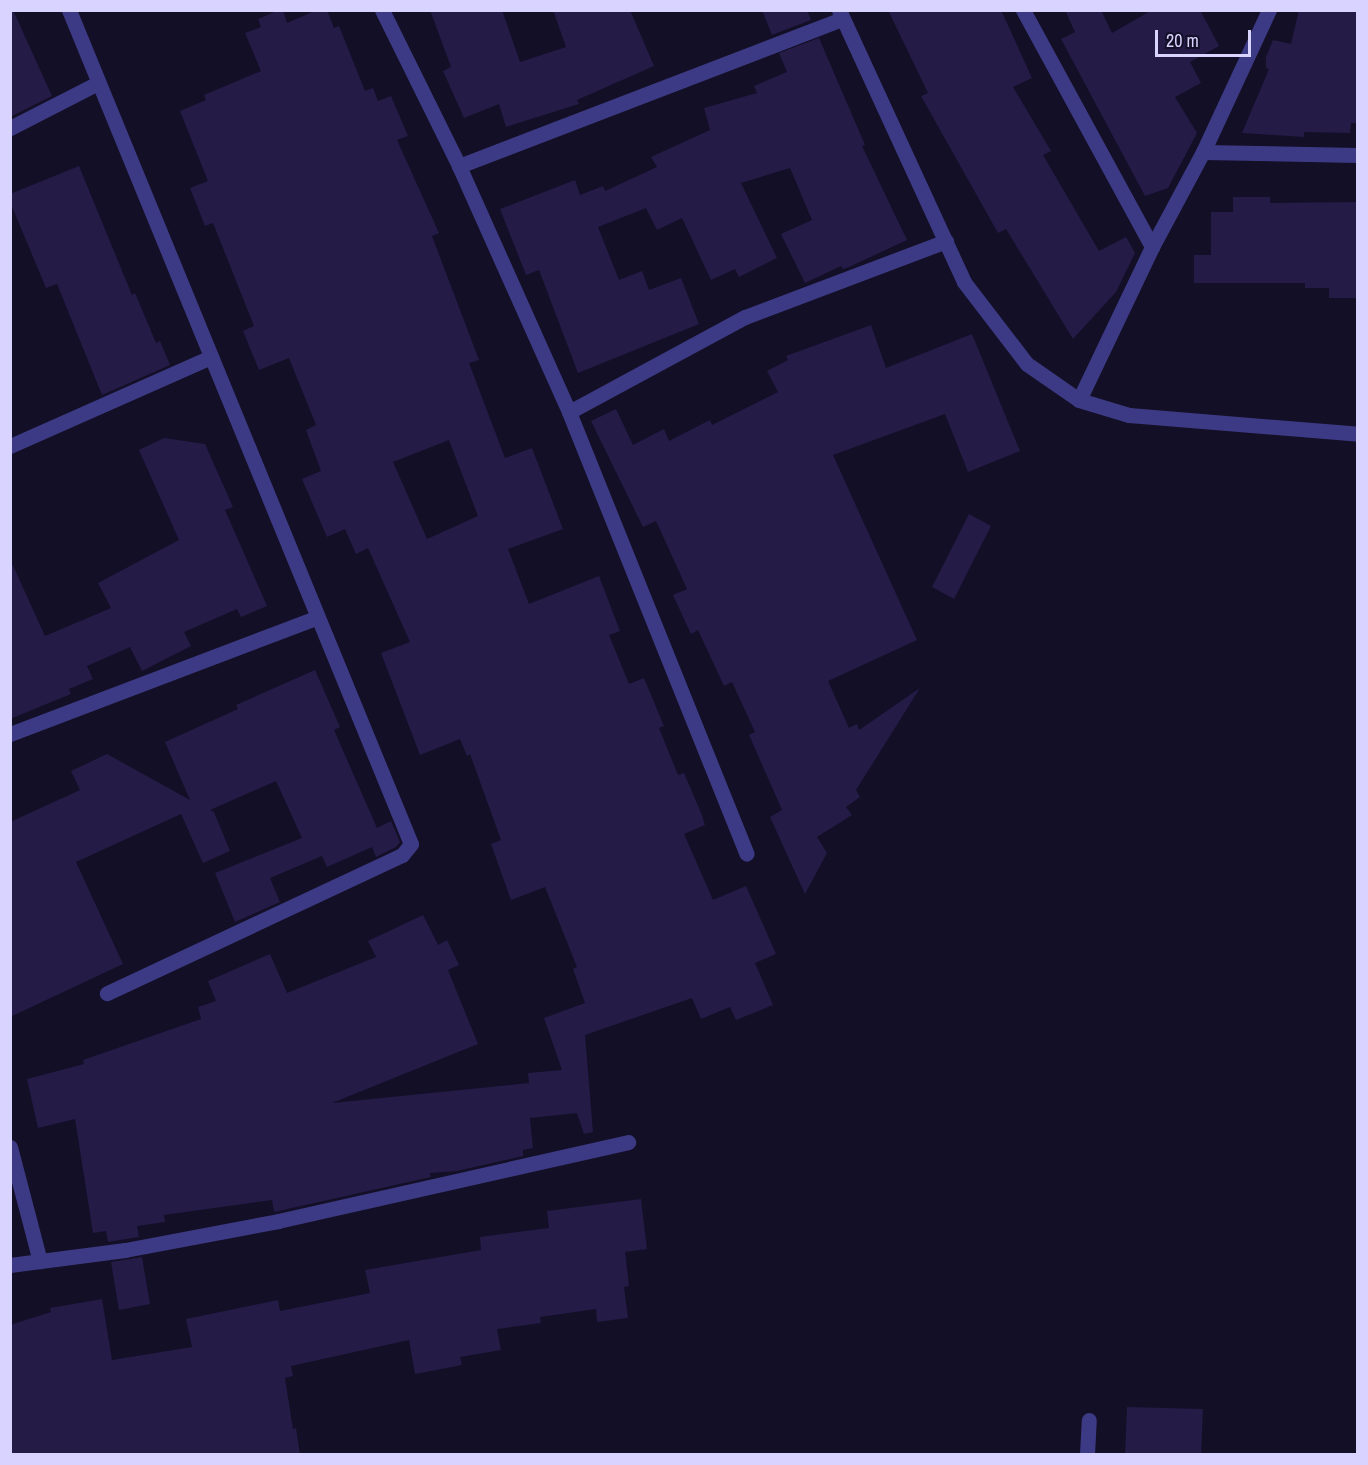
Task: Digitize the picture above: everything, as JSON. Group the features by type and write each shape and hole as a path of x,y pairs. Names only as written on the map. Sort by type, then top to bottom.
{"street":[{"path":"69,10 411,844 402,855 107,993"},
{"path":"382,10 459,166 569,412 747,854"},
{"path":"1023,10 1152,247"},
{"path":"1079,400 1152,247 1203,152 1269,10"},
{"path":"459,166 840,15 964,282 1027,364 1079,400 1129,415 1358,434"},
{"path":"10,128 98,83"},
{"path":"1203,152 1358,155"},
{"path":"569,412 746,317 946,241"},
{"path":"10,446 211,357"},
{"path":"10,734 318,617"},
{"path":"10,1265 125,1250 278,1221 628,1142"},
{"path":"10,1147 40,1261"},
{"path":"1087,1455 1089,1420"}],"building":[{"path":"10,10 13,10 52,96 10,117"},
{"path":"283,10 287,23 317,10 327,10 334,28 339,26 365,91 373,88 378,101 391,96 408,136 397,140 439,233 432,236 479,360 469,363 505,458 532,448 563,529 508,549 529,604 599,576 620,631 609,635 629,684 644,678 664,726 659,728 678,775 684,773 702,815 705,825 684,834 713,900 746,886 776,954 755,963 773,1005 736,1020 730,1007 701,1019 692,998 585,1035 593,1132 584,1134 577,1113 530,1118 533,1148 523,1150 523,1156 457,1171 430,1173 431,1177 274,1212 272,1200 164,1215 165,1222 137,1226 139,1237 108,1242 106,1231 93,1233 75,1119 38,1128 27,1079 84,1064 83,1060 201,1019 198,1007 216,1001 208,981 270,954 287,993 376,957 368,941 423,915 438,945 447,940 459,965 448,970 478,1044 332,1103 529,1083 528,1073 562,1070 544,1018 585,1003 573,969 577,967 545,887 511,900 491,844 501,840 470,754 467,756 460,739 420,755 381,653 410,642 368,548 356,554 345,529 327,537 302,479 321,471 306,430 316,425 289,358 259,370 243,331 254,326 213,223 205,226 190,188 208,181 180,111 206,100 204,95 261,71 245,33 261,27 258,19","holes":["449,440 478,516 427,539 393,462"]},
{"path":"430,10 502,10 520,62 566,47 553,10 630,10 654,66 577,100 579,104 506,127 499,104 464,118 443,71 451,67"},
{"path":"762,10 807,10 811,20 772,35"},
{"path":"888,10 1001,10 1032,78 1013,87 1051,151 1043,155 1099,251 1126,237 1135,253 1116,292 1073,339 1006,229 998,233 921,96 928,93"},
{"path":"1065,10 1101,10 1112,33 1152,10 1200,10 1219,46 1190,62 1201,83 1175,97 1197,133 1168,188 1145,196 1061,39 1075,32"},
{"path":"1299,10 1358,10 1358,123 1351,123 1350,133 1304,132 1304,137 1242,133 1269,69 1266,68 1266,57 1273,40 1291,44"},
{"path":"819,38 865,145 862,146 907,240 849,267 843,269 841,266 805,283 781,234 812,220 790,168 741,183 777,258 739,277 735,269 711,280 682,218 657,230 646,208 598,227 619,280 642,271 649,290 681,278 699,324 578,373 539,270 526,275 500,209 575,180 580,195 603,186 605,191 657,167 651,157 710,130 704,108 757,93 754,86 787,72 779,53"},
{"path":"79,166 132,295 135,293 156,343 160,341 170,365 102,395 57,284 46,288 10,202 10,194"},
{"path":"1233,197 1270,197 1270,203 1357,202 1357,298 1329,298 1329,288 1305,288 1305,283 1194,283 1194,255 1211,255 1211,212 1233,212"},
{"path":"871,325 886,368 972,334 1020,451 968,472 945,414 833,455 917,640 828,681 849,728 857,724 859,730 920,688 856,790 860,797 846,807 852,815 817,837 827,853 805,894 770,817 782,810 749,735 755,732 732,682 724,686 698,630 691,634 673,595 687,589 656,521 643,527 591,421 616,409 633,445 664,429 669,441 710,420 712,425 778,392 767,371 788,360 786,356"},
{"path":"164,438 205,444 233,507 225,510 267,606 241,617 237,609 184,632 191,646 142,671 130,647 87,666 93,679 69,689 71,694 10,719 10,559 45,636 111,608 98,583 179,540 139,450"},
{"path":"969,514 991,526 954,599 932,587"},
{"path":"315,670 340,727 334,730 377,828 391,821 400,842 396,847 376,857 372,847 327,867 322,856 270,878 280,902 235,922 215,873 302,838 276,781 210,810 214,812 230,851 203,863 181,814 76,862 123,964 10,1017 10,822 80,790 71,771 107,754 190,800 165,742 238,709 236,705"},
{"path":"641,1199 647,1249 625,1252 629,1286 624,1287 628,1318 597,1322 596,1309 540,1317 541,1323 497,1329 501,1350 460,1357 462,1365 415,1374 409,1340 291,1366 293,1376 285,1378 293,1429 296,1428 300,1455 10,1455 10,1325 51,1312 50,1308 102,1299 112,1360 192,1347 186,1319 278,1300 280,1311 370,1293 365,1270 481,1250 480,1237 549,1228 547,1211"},
{"path":"142,1257 150,1304 119,1310 111,1262"},
{"path":"1127,1407 1203,1409 1201,1455 1125,1455"}]}
